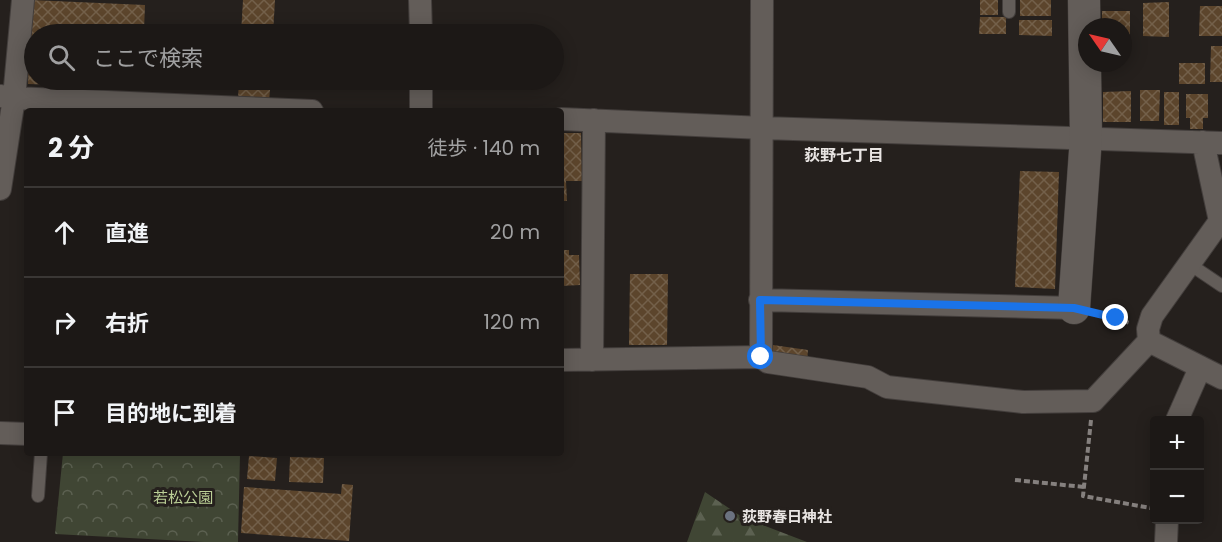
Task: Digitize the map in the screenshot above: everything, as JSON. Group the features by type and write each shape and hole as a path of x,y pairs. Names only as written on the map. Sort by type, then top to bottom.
{"street":[{"path":"0,189 7,97 23,0"},
{"path":"420,0 421,24"},
{"path":"761,357 762,0"},
{"path":"760,300 1074,308 1086,137 1084,0"},
{"path":"421,90 421,108"},
{"path":"7,97 167,108"},
{"path":"564,119 763,128 1212,142 1220,221 1152,316 1148,335 1093,401 1023,402 887,387 868,377 768,362 761,357 564,360"},
{"path":"592,360 594,120"},
{"path":"1148,335 1200,368 1222,378"},
{"path":"1179,416 1200,368"},
{"path":"0,433 24,434"},
{"path":"1166,542 1167,524"}],"lane":[{"path":"1188,263 1222,286"},
{"path":"38,496 41,456"}],"path":[{"path":"1074,308 1116,318 1148,335"},
{"path":"1093,401 1083,496 1150,508"},
{"path":"1015,480 1084,487"}],"green space":[{"name":"若松公園","path":"63,456 240,456 238,542 55,534"},
{"name":"荻野春日神社","path":"705,492 742,517 807,542 687,542"}],"building":[{"path":"31,0 145,5 144,24 30,24"},
{"path":"243,0 275,0 274,24 242,24"},
{"path":"980,0 998,0 998,15 980,15"},
{"path":"1020,0 1051,0 1051,16 1020,16"},
{"path":"1169,2 1169,37 1143,36 1143,3"},
{"path":"1200,6 1222,6 1222,36 1199,36"},
{"path":"1102,11 1130,11 1130,18 1102,18"},
{"path":"980,17 1006,17 1006,34 979,34"},
{"path":"1019,20 1052,20 1052,36 1019,35"},
{"path":"1211,46 1222,46 1222,82 1210,82"},
{"path":"1179,63 1205,63 1205,84 1179,84"},
{"path":"238,90 270,90 269,101 238,99"},
{"path":"1140,90 1160,90 1159,121 1140,121"},
{"path":"1131,91 1131,122 1103,122 1103,92"},
{"path":"1164,92 1179,92 1179,125 1164,125"},
{"path":"1186,94 1208,94 1208,118 1203,118 1203,129 1190,129 1190,118 1186,118"},
{"path":"564,133 581,133 582,181 566,181 567,201 564,201"},
{"path":"1020,171 1059,172 1055,289 1015,287"},
{"path":"564,250 569,250 569,255 579,255 580,285 564,286"},
{"path":"630,274 668,274 667,345 629,345"},
{"path":"773,345 808,350 807,361 771,357"},
{"path":"249,456 277,458 275,481 247,479"},
{"path":"290,457 324,458 323,483 289,482"},
{"path":"342,484 353,485 349,541 241,533 244,487 341,494"}],"place":[{"name":"荻野春日神社","path":"730,516"}],"district":[{"name":"荻野七丁目","path":"844,155"}],"route":[{"path":"761,357 760,300 1074,308 1116,318"}]}
